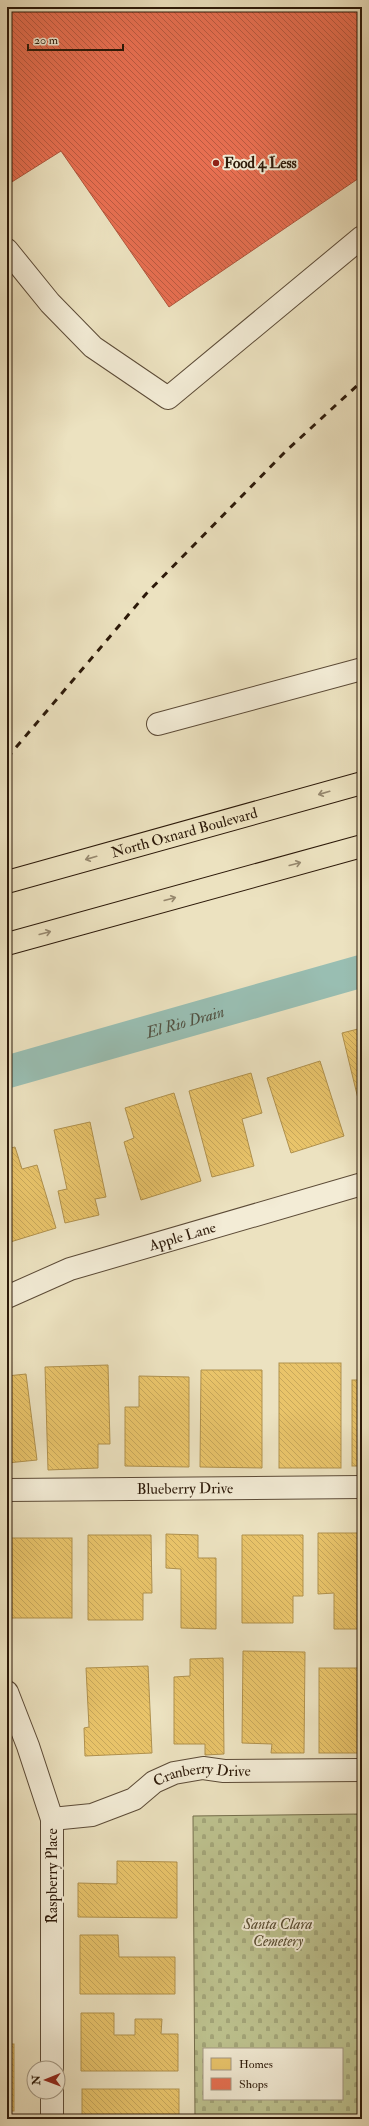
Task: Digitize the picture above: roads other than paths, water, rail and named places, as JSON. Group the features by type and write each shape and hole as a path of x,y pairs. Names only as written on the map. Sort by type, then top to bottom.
{"main road":[{"name":"North Oxnard Boulevard","path":"7,882 362,783"},
{"path":"7,944 362,846"}],"street":[{"path":"7,250 50,303 93,347 168,398 362,237"},
{"path":"158,724 362,669"},
{"name":"Apple Lane","path":"7,1297 70,1269 362,1184"},
{"name":"Blueberry Drive","path":"7,1490 362,1487"},
{"name":"Raspberry Place","path":"7,1692 28,1746 52,1819 52,2060"},
{"name":"Cranberry Drive","path":"52,1819 92,1815 134,1799 154,1782 174,1773 203,1768 224,1771 362,1770"},
{"path":"52,2100 52,2119"}],"waterway":[{"name":"El Rio Drain","path":"7,1072 362,971"}],"railway":[{"path":"7,758 146,594 285,452 362,381"}],"place":[{"name":"Food 4 Less","path":"216,163"}],"park label":[{"name":"Santa Clara Cemetery","path":"278,1932"}]}
